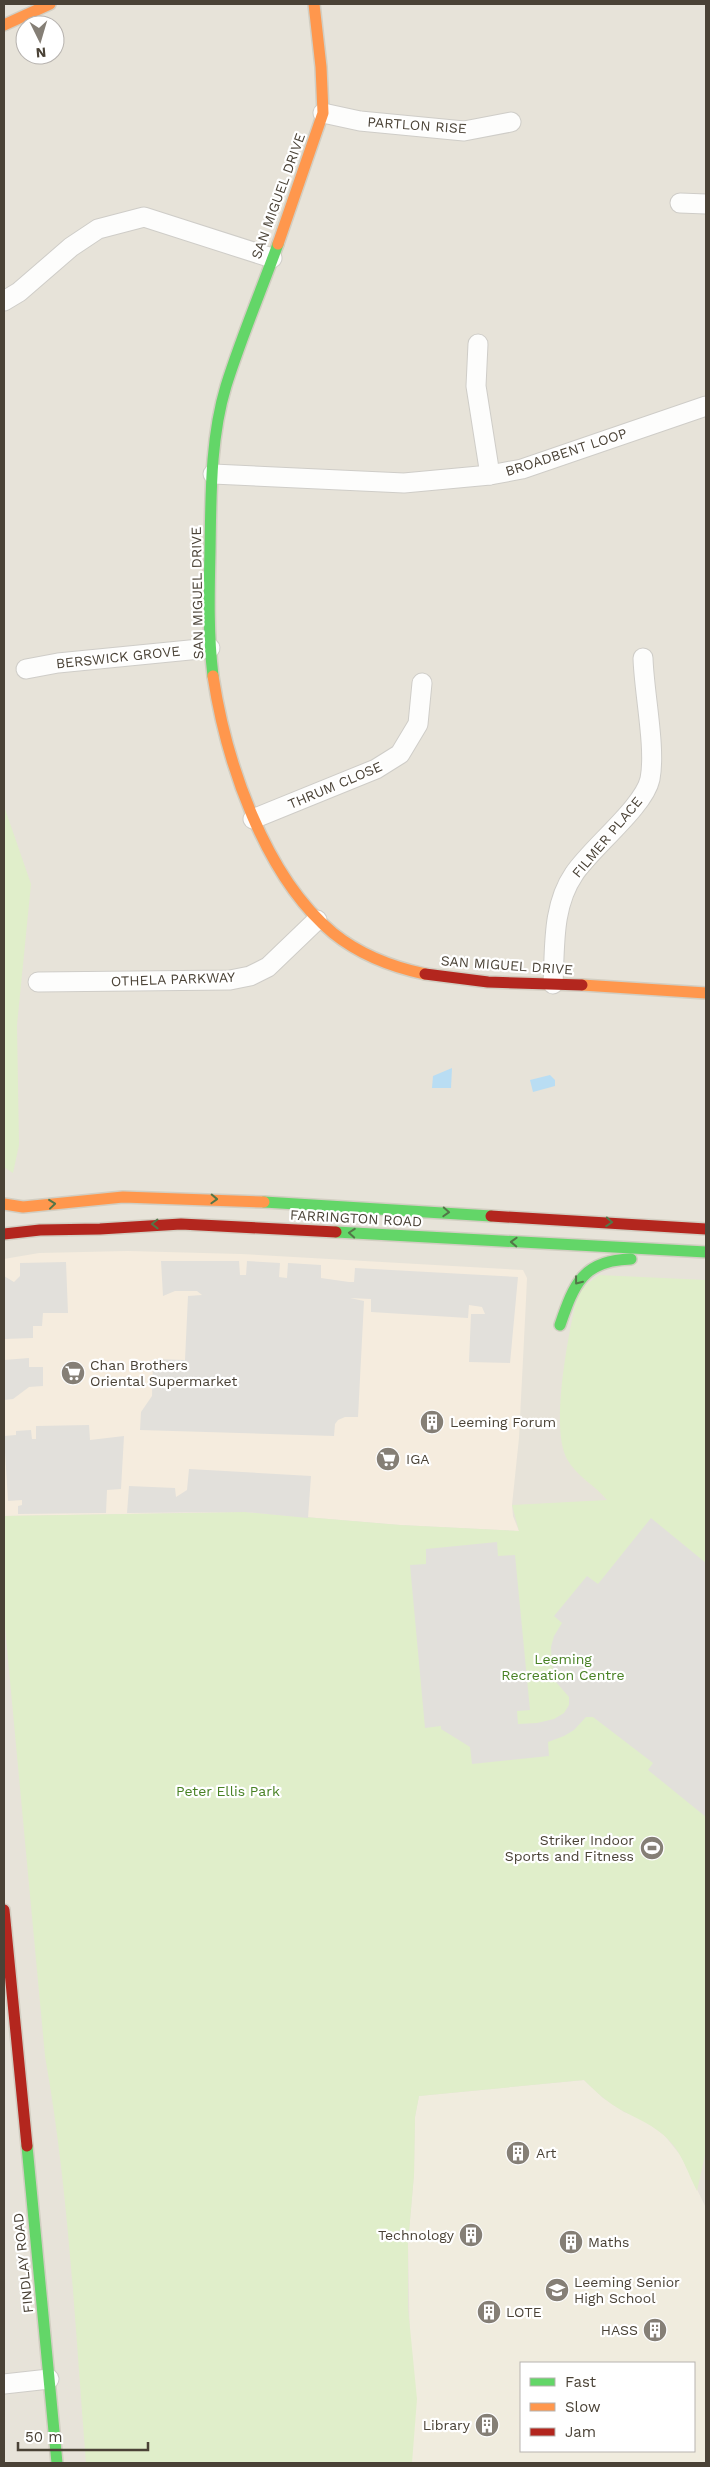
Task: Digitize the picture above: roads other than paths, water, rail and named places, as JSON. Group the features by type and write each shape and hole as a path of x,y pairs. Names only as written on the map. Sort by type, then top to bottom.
{"main road":[{"path":"4,25 50,4"},
{"name":"SAN MIGUEL DRIVE","path":"314,4 321,67 323,113 309,159 226,387 218,421 213,474 210,520 210,648 220,720 228,751 253,819 293,891 317,920 362,952 402,968 451,980 706,993"},
{"name":"FARRINGTON ROAD","path":"4,1204 23,1207 123,1197 198,1198 706,1229"},
{"name":"FARRINGTON ROAD","path":"4,1234 33,1229 92,1229 142,1224 181,1224 706,1252"},
{"path":"560,1325 573,1287 597,1263 617,1258 706,1263"},
{"name":"FINDLAY ROAD","path":"4,1910 56,2463"}],"street":[{"name":"PARTLON RISE","path":"323,113 360,121 464,132 511,122"},
{"path":"680,202 706,204"},
{"path":"4,301 19,292 71,247 98,229 144,217 272,258"},
{"path":"478,344 476,386 490,475"},
{"name":"BROADBENT LOOP","path":"213,474 404,483 490,475 522,469 706,406"},
{"name":"BERSWICK GROVE","path":"26,668 58,663 210,648"},
{"name":"FILMER PLACE","path":"553,984 557,914 571,880 574,874 641,797 650,781 652,758 643,658"},
{"name":"THRUM CLOSE","path":"253,819 376,769 400,754 418,724 422,682"},
{"name":"OTHELA PARKWAY","path":"38,982 230,980 250,976 268,967 317,920"},
{"path":"4,2384 49,2380"}],"water":[{"path":"452,1068 451,1088 432,1088 433,1076"},
{"path":"550,1075 555,1080 555,1086 533,1092 530,1080"}],"place":[{"name":"Chan Brothers Oriental Supermarket","path":"73,1373"},
{"name":"Leeming Forum","path":"432,1422"},
{"name":"IGA","path":"388,1459"},
{"name":"Striker Indoor Sports and Fitness","path":"652,1848"},
{"name":"Art","path":"518,2153"},
{"name":"Technology","path":"471,2235"},
{"name":"Maths","path":"571,2242"},
{"name":"Leeming Senior High School","path":"557,2290"},
{"name":"LOTE","path":"489,2312"},
{"name":"HASS","path":"655,2330"},
{"name":"Library","path":"487,2425"}],"park label":[{"name":"Leeming Recreation Centre","path":"563,1668"},
{"name":"Peter Ellis Park","path":"228,1791"}]}
